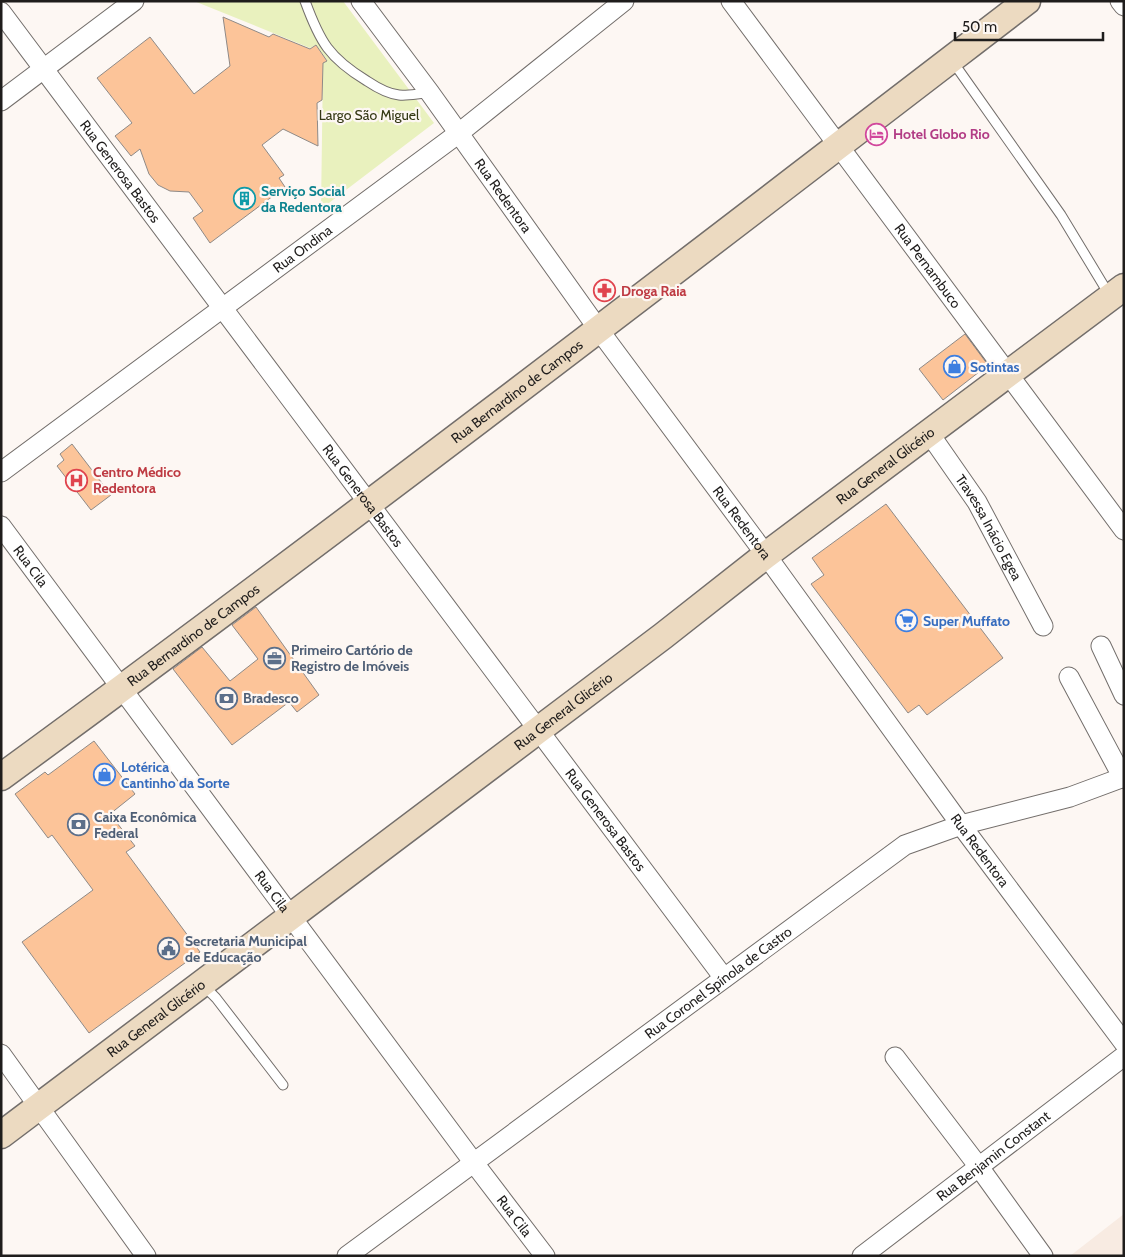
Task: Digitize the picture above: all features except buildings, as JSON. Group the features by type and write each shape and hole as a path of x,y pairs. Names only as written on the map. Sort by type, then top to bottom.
{"street":[{"path":"1,101 134,1"},
{"name":"Rua Redentora","path":"361,1 430,93 599,330 766,555 960,826 1124,1044"},
{"name":"Rua Ondina","path":"1,472 459,134 624,1"},
{"name":"Rua Pernambuco","path":"731,1 1124,530"},
{"name":"Rua Bernardino de Campos","path":"1,777 599,330 1028,1"},
{"path":"1120,1 1124,6"},
{"name":"Rua Generosa Bastos","path":"1,12 724,978"},
{"name":"Rua General Glicério","path":"1,1135 538,730 766,555 1117,292"},
{"name":"Travessa Inácio Egea","path":"929,433 978,502 1043,626"},
{"name":"Rua Cila","path":"1,526 545,1256"},
{"path":"1101,646 1124,695"},
{"path":"1070,677 1123,777"},
{"name":"Rua Coronel Spínola de Castro","path":"347,1256 905,845 960,826 1070,797 1123,777"},
{"path":"1,1054 146,1256"},
{"name":"Rua Benjamin Constant","path":"862,1256 1124,1056"},
{"path":"895,1057 979,1166 1043,1256"}],"lane":[{"path":"305,1 316,32 327,48 347,69 375,86 398,95 430,93"},
{"path":"952,59 1061,216 1117,292"},
{"path":"202,984 216,998 282,1085"}],"shaded area":[{"path":"1124,1214 1124,1256 1070,1256"}],"green space":[{"name":"Largo São Miguel","path":"194,1 343,1 434,123 321,209 323,63 327,60 316,45 310,48"}],"place":[{"name":"Hotel Globo Rio","path":"877,134"},
{"name":"Serviço Social da Redentora","path":"245,199"},
{"name":"Droga Raia","path":"605,291"},
{"name":"Sotintas","path":"954,367"},
{"name":"Centro Médico Redentora","path":"77,480"},
{"name":"Super Muffato","path":"907,621"},
{"name":"Primeiro Cartório de Registro de Imóveis","path":"275,658"},
{"name":"Bradesco","path":"227,698"},
{"name":"Lotérica Cantinho da Sorte","path":"105,775"},
{"name":"Caixa Econômica Federal","path":"78,825"},
{"name":"Secretaria Municipal de Educação","path":"169,949"}]}
